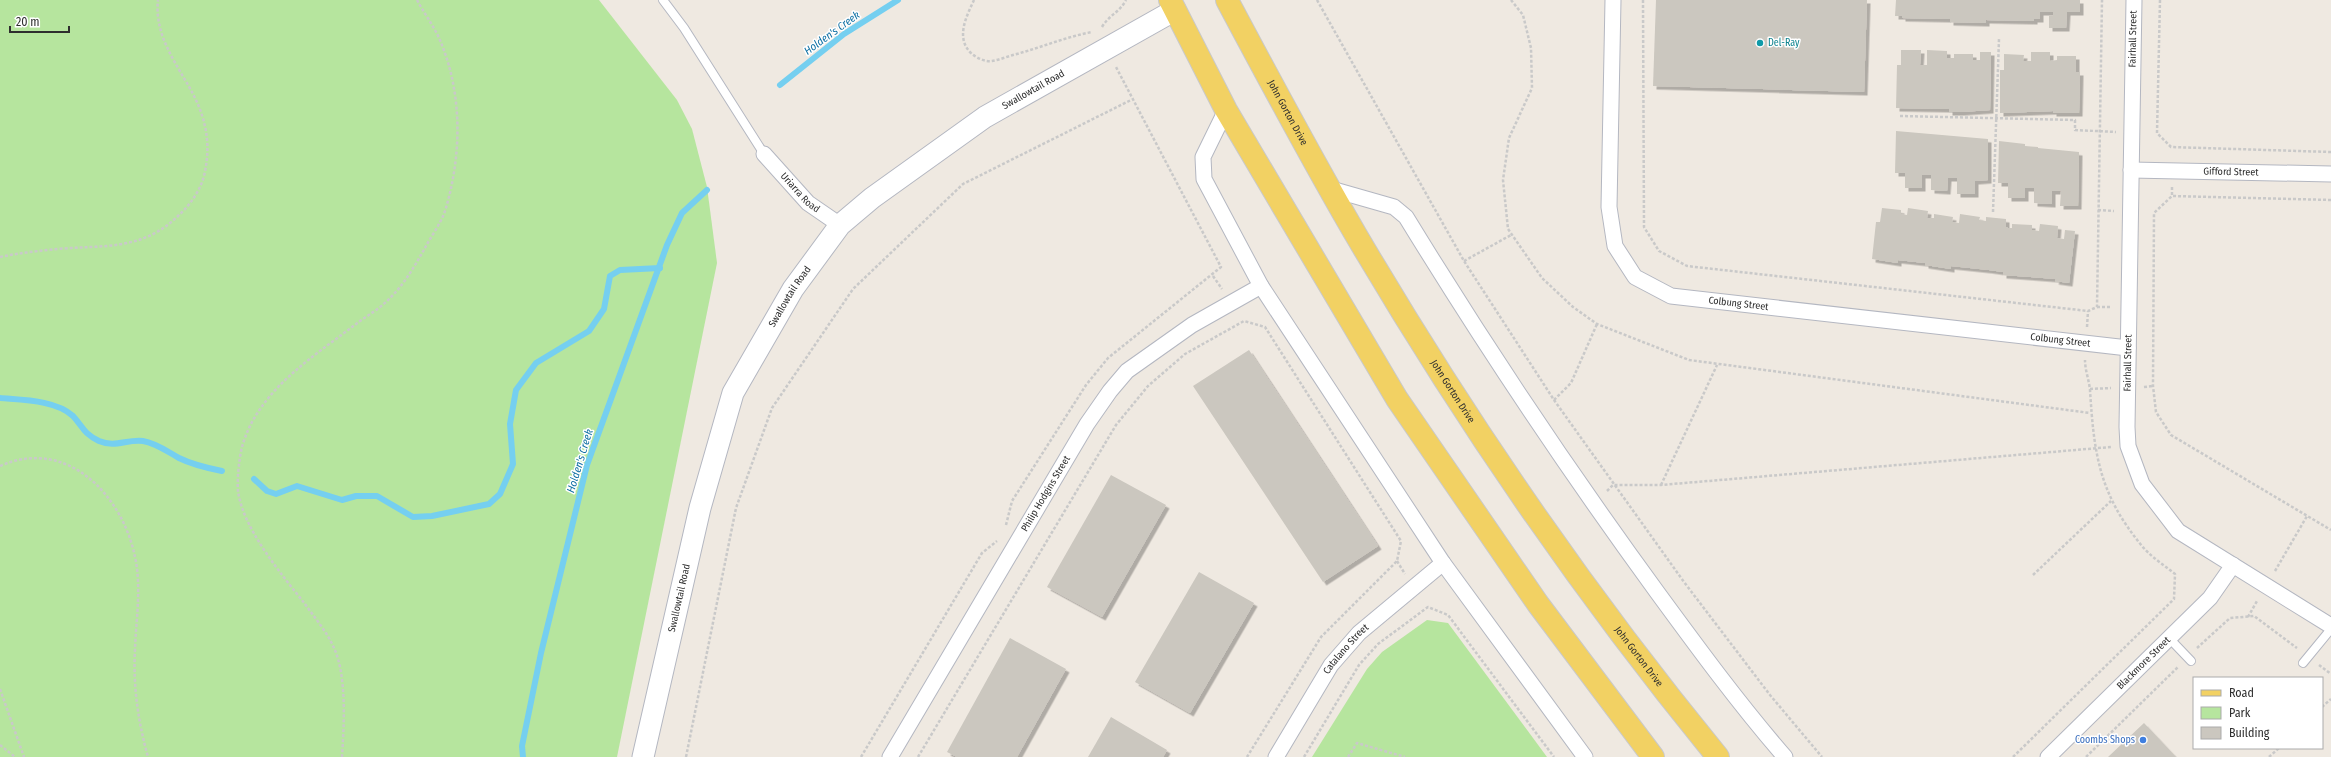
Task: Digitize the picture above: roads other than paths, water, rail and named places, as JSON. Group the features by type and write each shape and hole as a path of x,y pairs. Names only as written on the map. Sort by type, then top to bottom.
{"main road":[{"name":"John Gorton Drive","path":"1227,0 1331,189 1435,364 1503,468 1588,588 1718,757"},
{"path":"1172,5 1226,110 1397,399 1538,604 1653,757"}],"street":[{"name":"Colbung Street","path":"1613,0 1609,207 1615,246 1635,277 1671,296 2128,348"},
{"name":"Fairhall Street","path":"2134,0 2128,348 2128,446 2142,484 2178,531 2331,627"},
{"name":"Swallowtail Road","path":"643,757 700,508 733,393 793,289 840,225 872,198 985,117 1172,5"},
{"path":"1226,110 1204,157 1204,179 1261,286 1443,563 1585,757"},
{"name":"Uriarra Road","path":"764,154 808,203 840,225"},
{"name":"Gifford Street","path":"2131,170 2331,174"},
{"path":"1331,189 1394,207 1406,217 1476,331 1608,524 1709,662 1785,757"},
{"name":"Philip Hodgins Street","path":"890,757 1087,424 1110,391 1127,371 1192,326 1261,286"},
{"name":"Catalano Street","path":"1276,757 1335,660 1359,633 1443,563"},
{"name":"Blackmore Street","path":"2048,757 2210,598 2233,565"}],"lane":[{"path":"663,0 684,28 764,154"},
{"path":"2305,660 2331,627"},
{"path":"2169,638 2189,659"}],"waterway":[{"name":"Holden's Creek","path":"780,85 844,34 898,0"},
{"name":"Holden's Creek","path":"523,757 522,746 541,653 587,465 667,245 682,213 707,190"},
{"path":"254,479 267,491 276,494 297,486 342,500 356,496 377,496 413,517 432,516 489,504 500,494 513,464 510,424 516,390 536,363 589,331 604,309 610,276 620,270 660,268"},
{"path":"0,398 28,400 58,407 73,416 90,435 105,443 116,444 132,441 148,442 190,463 222,471"}],"place":[{"name":"Del-Ray","path":"1760,43"},
{"name":"Coombs Shops","path":"2143,740"}]}
